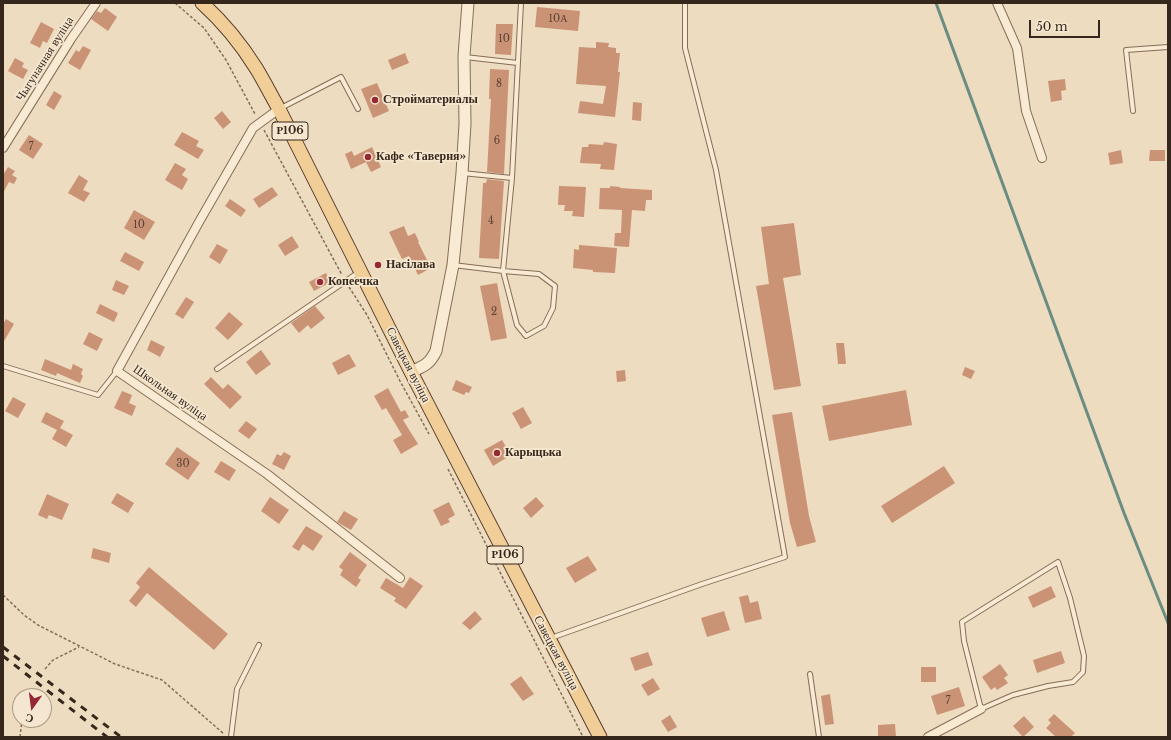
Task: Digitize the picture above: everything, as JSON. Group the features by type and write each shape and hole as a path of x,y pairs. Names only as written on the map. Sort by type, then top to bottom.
{"main road":[{"name":"Савецкая вуліца","path":"202,3 229,32 257,69 411,372 600,737"}],"street":[{"name":"Чыгуначная вуліца","path":"3,148 71,39 96,3"},
{"path":"411,372 431,361 436,351 453,265 465,124 464,56 468,3"},
{"path":"997,3 1017,48 1026,111 1042,158"},
{"name":"Школьная вуліца","path":"278,109 253,128 199,222 117,371 267,474 400,578"},
{"path":"928,737 981,709"}],"lane":[{"path":"453,265 503,271 539,274 555,286 553,308 544,326 526,336 517,325 503,271 512,178 521,3"},
{"path":"549,639 702,584 785,557 746,346 732,256 716,170 686,48 685,3"},
{"path":"1133,111 1126,50 1168,47"},
{"path":"464,56 518,63"},
{"path":"278,109 341,77 358,109"},
{"path":"462,173 512,178"},
{"path":"217,369 361,271"},
{"path":"3,366 98,395 117,371"},
{"path":"1058,562 1070,598 1084,656 1083,672 1072,682 1048,686 1013,695 981,709 966,648 962,622 1058,562"},
{"path":"232,737 237,689 259,644"},
{"path":"810,674 819,737"}],"path":[{"path":"175,3 204,28 226,60 354,297 367,315 400,381 431,436"},
{"path":"445,464 583,737"},
{"path":"3,595 24,615 38,625 79,647 115,664 162,680 227,737"},
{"path":"45,669 53,660 79,647"}],"building":[{"path":"537,7 580,11 578,31 535,27"},
{"path":"105,8 117,17 108,31 91,19 97,11 101,13"},
{"path":"41,22 54,29 47,43 43,41 40,48 30,43"},
{"path":"496,24 513,24 511,55 495,54"},
{"path":"596,42 609,43 608,47 616,48 616,53 620,53 618,72 620,72 615,117 578,113 580,101 603,104 606,86 576,84 579,47 596,48"},
{"path":"83,46 91,50 80,70 68,63 76,50 79,52"},
{"path":"405,53 409,63 392,70 388,60"},
{"path":"15,58 24,63 22,67 28,70 23,79 8,71"},
{"path":"490,69 509,70 504,174 487,172 491,99 489,99"},
{"path":"1065,79 1066,90 1061,91 1062,100 1051,102 1048,81"},
{"name":"Стройматериалы","path":"377,83 389,111 373,118 361,89"},
{"path":"54,91 62,96 54,110 46,105"},
{"path":"633,102 642,103 641,121 632,120"},
{"path":"222,111 231,122 223,129 214,118"},
{"path":"182,132 199,141 196,146 204,150 198,159 174,145"},
{"path":"29,135 43,144 33,159 19,150"},
{"path":"604,142 617,144 614,170 600,169 601,164 580,163 582,147 588,147 589,144 603,145"},
{"path":"372,147 381,167 371,172 366,162 351,169 345,154 352,151 354,156"},
{"path":"1121,150 1123,163 1110,165 1108,153"},
{"path":"1150,150 1165,150 1165,161 1149,161"},
{"path":"175,163 186,169 182,175 188,179 182,190 165,180"},
{"path":"8,167 15,171 12,175 17,178 14,184 9,182 3,193 3,175"},
{"path":"79,175 88,181 83,190 90,193 84,202 68,193"},
{"path":"487,179 504,181 499,259 479,258 483,183 486,183"},
{"path":"559,186 586,187 584,217 572,216 573,211 564,211 565,205 558,205"},
{"path":"610,186 652,190 652,200 646,200 645,211 632,210 629,247 614,246 615,233 621,233 622,210 599,209 600,188 610,188"},
{"path":"272,187 278,195 259,208 253,199"},
{"path":"230,199 246,210 241,217 225,206"},
{"path":"134,210 155,222 144,240 124,228"},
{"path":"794,223 801,275 783,278 801,386 774,390 756,286 769,284 761,227"},
{"path":"404,226 408,236 415,233 431,268 418,275 409,256 402,259 389,232"},
{"path":"292,236 299,247 285,256 278,245"},
{"path":"217,244 228,250 220,264 209,257"},
{"path":"579,245 617,248 615,273 593,272 593,270 573,268 574,249 579,250"},
{"path":"125,252 144,262 139,271 120,261"},
{"name":"Копеечка","path":"326,273 331,282 314,291 309,282"},
{"path":"116,280 129,286 124,295 112,290"},
{"path":"497,283 507,338 491,341 480,286"},
{"path":"186,297 194,302 183,319 175,314"},
{"path":"100,304 118,313 114,322 96,313"},
{"path":"315,306 325,318 311,329 308,325 299,333 291,323"},
{"path":"229,312 243,324 228,340 215,328"},
{"path":"6,319 14,324 3,343 3,324"},
{"path":"89,332 103,339 97,351 83,344"},
{"path":"151,340 165,347 160,357 147,350"},
{"path":"836,343 844,343 846,364 838,364"},
{"path":"261,350 271,364 256,375 246,362"},
{"path":"349,354 356,366 338,375 332,363"},
{"path":"45,359 71,370 73,364 83,369 81,374 83,376 80,383 57,373 56,376 41,370"},
{"path":"965,367 975,371 971,379 962,375"},
{"path":"625,370 626,381 617,382 616,371"},
{"path":"211,377 223,389 228,384 242,397 230,409 204,384"},
{"path":"456,380 472,387 469,393 466,392 464,395 452,390"},
{"path":"388,388 401,412 405,410 409,417 403,420 418,444 401,454 393,440 402,435 386,408 382,410 374,396"},
{"path":"906,390 912,425 829,441 822,406"},
{"path":"122,391 132,395 129,403 136,406 132,416 114,408"},
{"path":"13,397 26,404 18,418 5,411"},
{"path":"523,407 532,423 521,429 512,413"},
{"path":"46,412 64,421 60,428 73,435 66,447 52,439 57,430 41,422"},
{"path":"792,412 809,516 816,542 797,547 790,523 772,415"},
{"path":"246,421 257,429 249,439 238,431"},
{"name":"Карыцька","path":"502,440 511,455 493,466 484,450"},
{"path":"177,447 200,463 188,480 165,464"},
{"path":"284,452 291,456 284,470 272,464 277,454 281,456"},
{"path":"221,461 236,470 229,481 214,472"},
{"path":"944,466 955,483 892,523 881,506"},
{"path":"117,493 134,503 128,513 111,503"},
{"path":"47,494 69,504 62,520 49,515 47,519 38,515"},
{"path":"270,497 289,510 279,524 261,511"},
{"path":"536,497 544,506 531,518 523,508"},
{"path":"449,502 455,515 448,519 450,522 441,526 433,510"},
{"path":"344,511 358,519 351,530 337,522"},
{"path":"306,526 323,536 313,551 303,544 299,551 292,547"},
{"path":"93,548 111,553 109,563 91,558"},
{"path":"350,552 367,565 358,578 361,580 356,587 340,575 343,570 339,567"},
{"path":"588,556 597,570 575,583 566,568"},
{"path":"149,567 228,634 214,650 147,593 136,607 129,601 140,587 136,583"},
{"path":"410,577 423,586 406,609 394,601 396,598 380,588 386,578 403,588"},
{"path":"1051,586 1056,597 1033,608 1028,597"},
{"path":"748,595 750,603 758,601 762,619 745,623 739,597"},
{"path":"475,611 482,619 470,630 462,623"},
{"path":"724,611 730,630 707,637 701,618"},
{"path":"1061,651 1065,663 1037,673 1033,660"},
{"path":"648,652 653,665 635,671 630,658"},
{"path":"1000,664 1008,675 1004,678 1008,683 997,690 995,687 991,690 982,677"},
{"path":"921,667 936,667 936,682 921,682"},
{"path":"521,676 534,694 523,701 510,684"},
{"path":"653,678 660,689 648,696 641,685"},
{"path":"959,687 965,706 937,715 931,696"},
{"path":"830,694 834,724 825,725 821,696"},
{"path":"1054,714 1075,733 1071,737 1056,737 1046,728 1051,723 1048,720"},
{"path":"670,715 677,727 668,732 661,721"},
{"path":"1024,716 1034,727 1023,737 1013,726"},
{"path":"895,724 896,737 878,737 878,725"}],"waterway":[{"path":"936,3 1124,513 1168,623"}],"railway":[{"path":"3,647 121,737"},
{"path":"3,656 107,737"}],"place":[{"name":"Стройматериалы","path":"375,100"},
{"name":"Кафе «Таверня»","path":"368,157"},
{"name":"Насілава","path":"378,265"},
{"name":"Копеечка","path":"320,282"},
{"name":"Карыцька","path":"497,453"}]}
